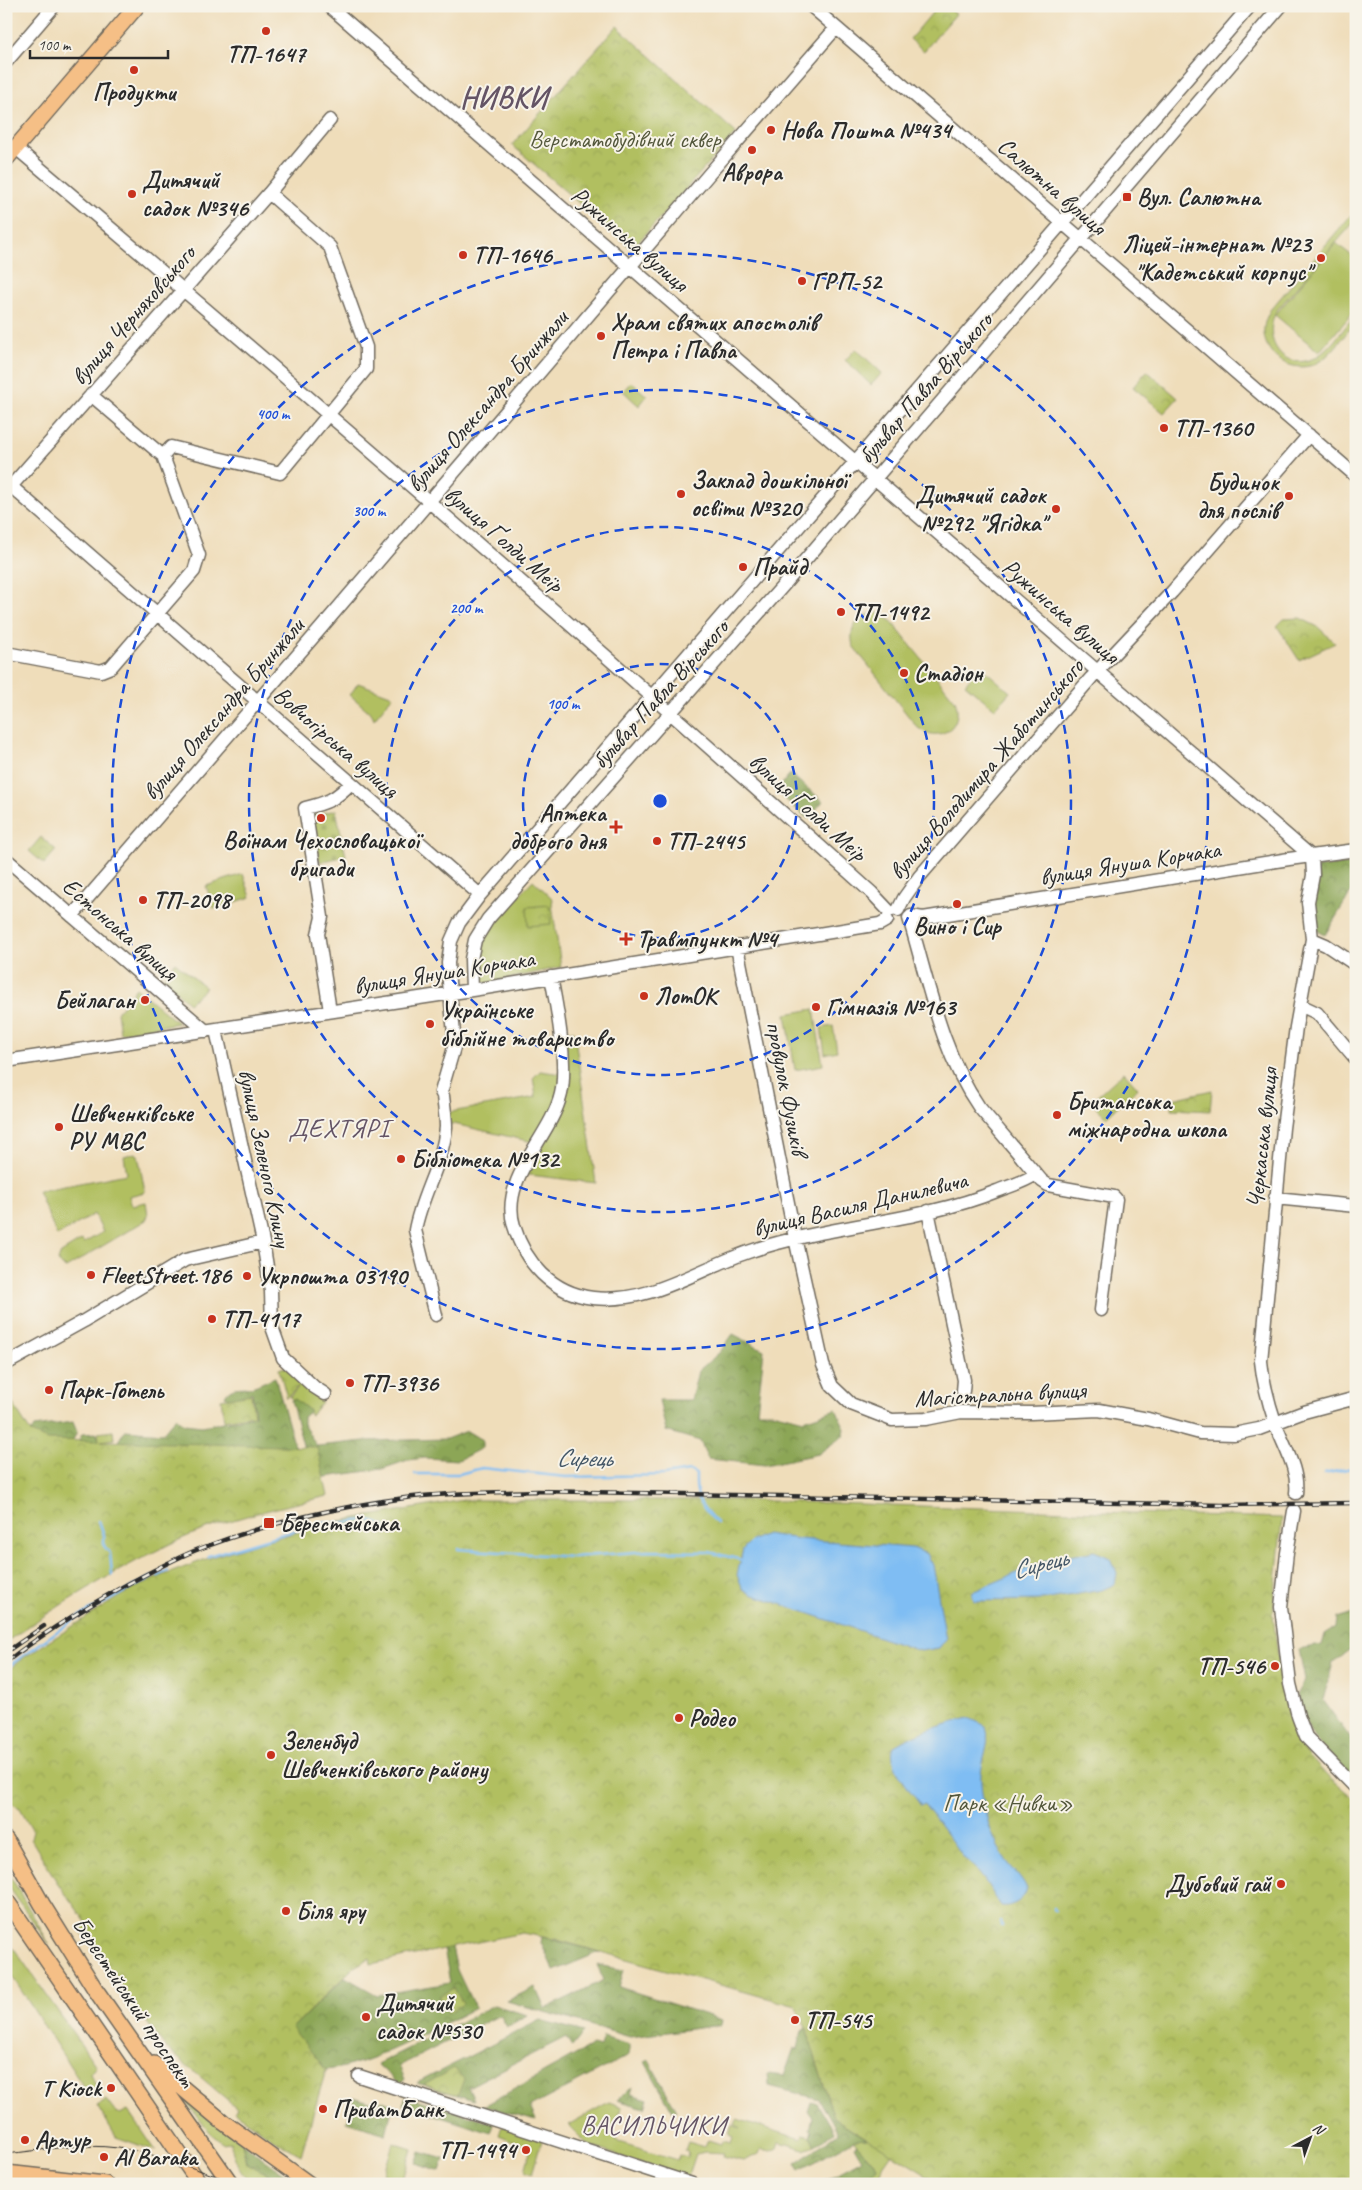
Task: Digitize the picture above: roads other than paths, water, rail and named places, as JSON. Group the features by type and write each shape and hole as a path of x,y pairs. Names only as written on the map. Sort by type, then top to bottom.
{"main road":[{"path":"11,154 137,6"},
{"name":"Берестейський проспект","path":"6,1840 42,1904 94,1988 231,2184"},
{"name":"Берестейський проспект","path":"6,1900 200,2184"},
{"path":"132,2042 174,2081 223,2122 309,2184"},
{"path":"6,2173 104,2184"}],"street":[{"path":"6,62 54,6"},
{"name":"Ружинська вулиця","path":"329,6 1312,857"},
{"name":"Салютна вулиця","path":"811,6 1356,476"},
{"name":"бульвар Павла Вірського","path":"436,1315 415,1230 417,1219 436,1169 446,1127 441,1092 455,1044 448,963 450,941 459,923 480,895 1250,6"},
{"name":"бульвар Павла Вірського","path":"472,990 470,978 471,959 475,940 488,919 671,713 1082,240 1281,6"},
{"name":"вулиця Олександра Бринжали","path":"72,916 836,28"},
{"name":"вулиця Черняховського","path":"8,487 184,290 330,120"},
{"name":"вулиця Ґолди Меїр","path":"11,154 184,290 652,696 872,893 891,914"},
{"path":"163,456 171,447 280,472 366,369 366,347 330,247 269,193"},
{"path":"6,653 101,671 112,667 194,570 198,555 163,456 91,395"},
{"name":"вулиця Володимира Жаботинського","path":"891,914 919,877 1098,671 1172,592 1309,435"},
{"name":"Вовчогірська вулиця","path":"8,487 258,701 480,895"},
{"path":"330,1011 318,934 322,918 305,808 329,802 339,795 351,782"},
{"name":"вулиця Януша Корчака","path":"910,917 923,918 1356,850"},
{"name":"Черкаська вулиця","path":"1296,1493 1294,1470 1275,1423 1263,1383 1261,1361 1271,1267 1275,1198 1300,1005 1312,939 1308,902 1313,875 1312,857"},
{"name":"Естонська вулиця","path":"6,859 211,1030"},
{"path":"891,914 908,908 911,912 910,917 940,1024 970,1094 1036,1174 1048,1185 1114,1197 1116,1199 1101,1310"},
{"name":"вулиця Януша Корчака","path":"6,1061 472,990 880,924 891,914"},
{"path":"1312,939 1326,944 1356,965"},
{"name":"провулок Фузиків","path":"737,947 795,1238"},
{"name":"вулиця Василя Данилевича","path":"551,977 562,1050 561,1094 548,1125 514,1190 510,1211 514,1226 529,1260 541,1275 557,1286 575,1294 612,1299 648,1294 746,1253 795,1238 960,1206 1036,1174"},
{"path":"1300,1005 1317,1013 1356,1059"},
{"name":"вулиця Зеленого Клину","path":"211,1030 263,1242 271,1291 272,1328 283,1358 314,1387 325,1394"},
{"path":"1275,1198 1356,1206"},
{"path":"928,1212 964,1380 963,1391"},
{"name":"Магістральна вулиця","path":"795,1238 823,1365 832,1386 851,1404 892,1420 926,1419 961,1412 1032,1413 1098,1410 1148,1419 1200,1433 1234,1434 1260,1429 1304,1412 1356,1398"},
{"path":"6,1364 185,1260 263,1242"},
{"path":"1294,1511 1286,1561 1282,1607 1290,1684 1298,1716 1306,1737 1356,1788"},
{"path":"359,2076 692,2184"}],"water":[{"path":"766,1534 800,1539 913,1548 927,1554 933,1565 946,1639 939,1648 920,1651 751,1594 743,1589 737,1575 743,1549 751,1541"},
{"path":"1094,1551 1111,1558 1117,1573 1115,1584 1102,1590 1043,1600 974,1601 972,1592 1045,1561"},
{"path":"969,1718 986,1726 987,1748 982,1768 981,1783 985,1812 991,1831 999,1849 1027,1889 1021,1899 1009,1906 1001,1906 980,1873 964,1858 924,1804 921,1806 901,1777 893,1760 894,1746 903,1741 930,1729"}],"waterway":[{"name":"Сирець","path":"1324,1474 1356,1467"},
{"name":"Сирець","path":"415,1474 459,1474 482,1468 566,1477 664,1475 690,1471 696,1474 696,1489 700,1501 706,1512 717,1523"},
{"path":"208,1556 324,1522 341,1523 363,1520 371,1521 388,1529"},
{"path":"99,1521 104,1535 104,1546 110,1553 112,1575"},
{"path":"458,1549 572,1557 648,1551 709,1552 742,1560"},
{"path":"158,1576 168,1571"},
{"path":"6,1668 76,1618 152,1577"},
{"path":"1001,1922 1002,1926"}],"tram line":[{"path":"6,2154 90,2146 118,2148 164,2158 240,2184"}],"railway":[{"path":"6,1662 49,1631 93,1604 189,1553 275,1524 353,1506 405,1498 537,1491 1221,1505 1356,1503"},
{"path":"6,1652 44,1626"}],"place":[{"name":"ТП-1647","path":"266,31"},
{"name":"Продукти","path":"134,70"},
{"name":"Нова Пошта №434","path":"771,130"},
{"name":"Аврора","path":"752,150"},
{"name":"Дитячий садок №346","path":"132,194"},
{"name":"Вул. Салютна","path":"1127,197"},
{"name":"ТП-1646","path":"463,255"},
{"name":"Ліцей-інтернат №23 \"Кадетський корпус\"","path":"1321,258"},
{"name":"ГРП-52","path":"802,281"},
{"name":"Храм святих апостолів Петра і Павла","path":"601,336"},
{"name":"ТП-1360","path":"1164,428"},
{"name":"Заклад дошкільної освіти №320","path":"681,494"},
{"name":"Будинок для послів","path":"1289,496"},
{"name":"Дитячий садок №292 \"Ягідка\"","path":"1056,509"},
{"name":"Прайд","path":"743,567"},
{"name":"ТП-1492","path":"841,612"},
{"name":"Стадіон","path":"904,673"},
{"name":"Воїнам Чехословацької бригади","path":"321,818"},
{"name":"Аптека доброго дня","path":"616,827"},
{"name":"ТП-2445","path":"657,841"},
{"name":"ТП-2098","path":"143,900"},
{"name":"Вино і Сир","path":"957,904"},
{"name":"Травмпункт №4","path":"626,939"},
{"name":"ЛотОК","path":"644,996"},
{"name":"Бейлаган","path":"145,1000"},
{"name":"Гімназія №163","path":"816,1007"},
{"name":"Українське біблійне товариство","path":"430,1024"},
{"name":"Британська міжнародна школа","path":"1057,1115"},
{"name":"Шевченківське РУ МВС","path":"59,1127"},
{"name":"Бібліотека №132","path":"401,1159"},
{"name":"FleetStreet.186","path":"91,1275"},
{"name":"Укрпошта 03190","path":"247,1276"},
{"name":"ТП-4117","path":"212,1319"},
{"name":"ТП-3936","path":"350,1383"},
{"name":"Парк-Готель","path":"49,1390"},
{"name":"Берестейська","path":"269,1523"},
{"name":"ТП-546","path":"1275,1666"},
{"name":"Родео","path":"679,1718"},
{"name":"Зеленбуд Шевченківського району","path":"271,1755"},
{"name":"Дубовий гай","path":"1281,1884"},
{"name":"Біля яру","path":"286,1911"},
{"name":"Дитячий садок №530","path":"366,2017"},
{"name":"ТП-545","path":"795,2020"},
{"name":"T Kiock","path":"111,2088"},
{"name":"ПриватБанк","path":"323,2109"},
{"name":"Артур","path":"25,2140"},
{"name":"ТП-1494","path":"526,2150"},
{"name":"Al Baraka","path":"104,2157"}],"district":[{"name":"НИВКИ","path":"504,97"},
{"name":"ДЕХТЯРІ","path":"339,1128"},
{"name":"ВАСИЛЬЧИКИ","path":"654,2126"}],"park label":[{"name":"Верстатобудівний сквер","path":"625,139"},
{"name":"Парк «Нивки»","path":"1008,1803"}]}
